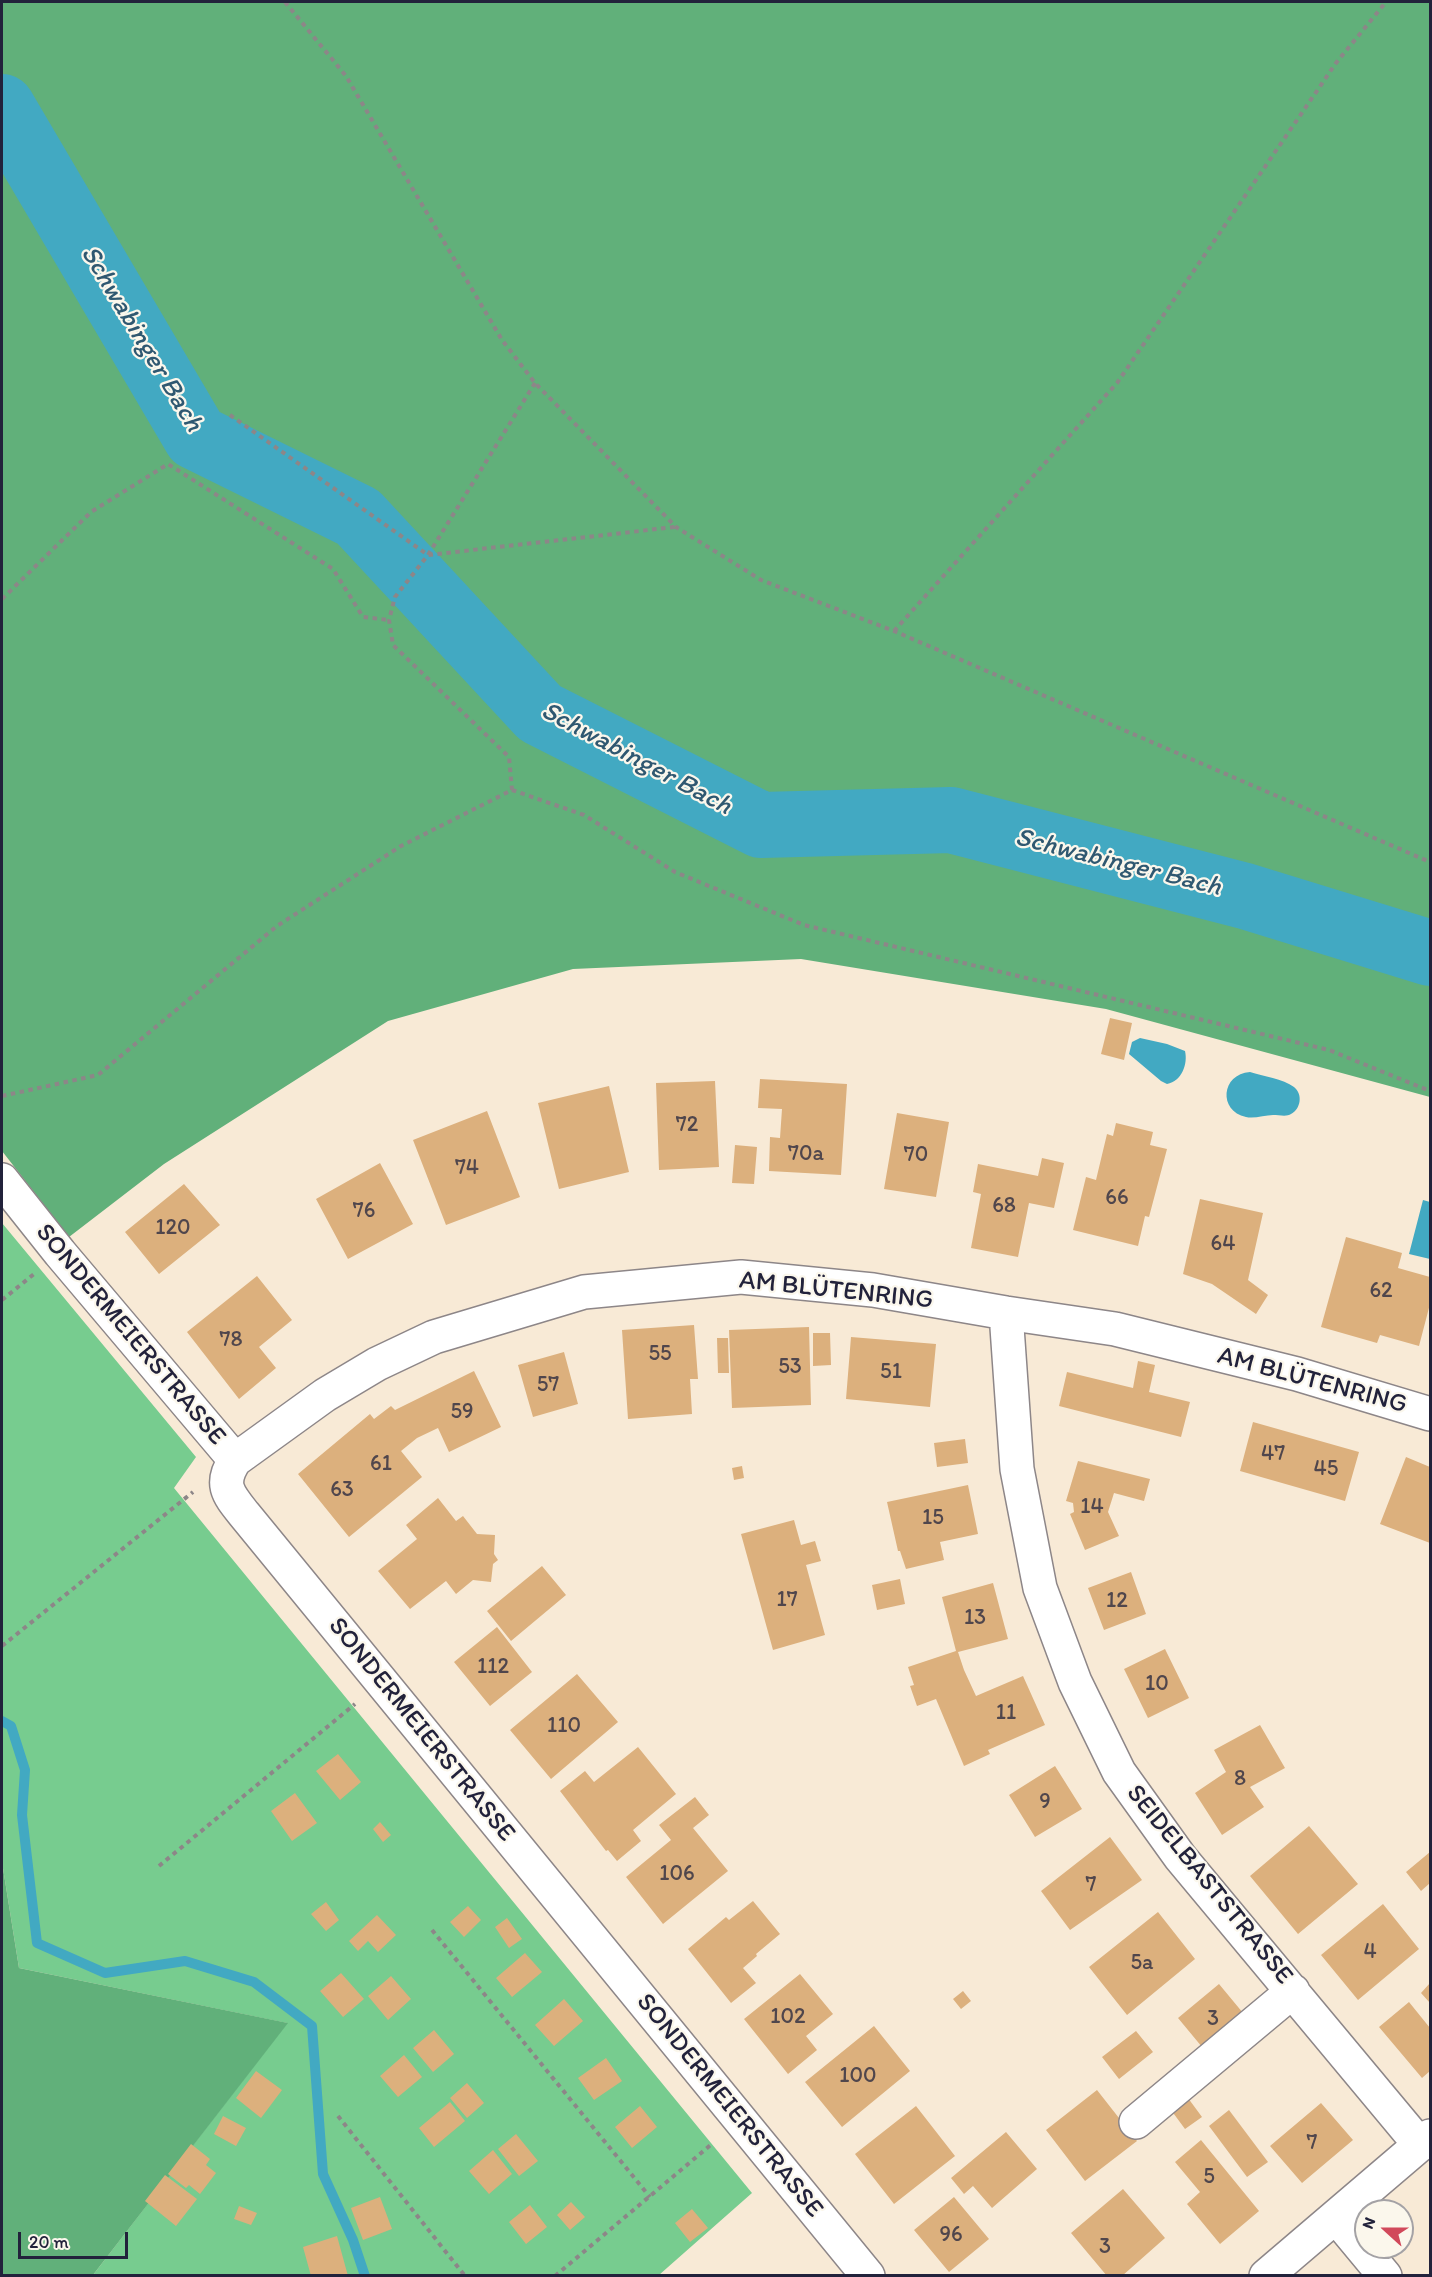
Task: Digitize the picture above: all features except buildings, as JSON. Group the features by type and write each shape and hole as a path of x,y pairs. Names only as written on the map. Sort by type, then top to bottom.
{"street":[{"name":"SONDERMEIERSTRASSE","path":"2,1180 235,1460 227,1472 226,1483 229,1494 244,1515 868,2276"},
{"name":"AM BLÜTENRING","path":"235,1460 325,1395 377,1364 434,1337 584,1292 741,1277 873,1290 1115,1329 1297,1374 1431,1414"},
{"name":"SEIDELBASTSTRASSE","path":"1006,1313 1017,1469 1041,1588 1075,1682 1119,1772 1180,1857 1293,1991 1425,2140"},
{"path":"1136,2122 1293,1991"},
{"path":"1266,2276 1425,2140"},
{"path":"1336,2217 1385,2276"}],"path":[{"path":"285,2 346,76 502,340 535,383 676,527 761,580 894,631 1431,862"},
{"path":"894,631 1117,383 1336,63 1386,2"},
{"path":"512,790 509,757 393,645 389,620 395,597 428,555 535,383"},
{"path":"230,415 428,555 676,527"},
{"path":"2,598 91,513 168,464 333,569 363,617 389,620"},
{"path":"2,1096 98,1075 277,926 401,846 512,790 584,815 675,872 804,925 1329,1050 1431,1090"},
{"path":"2,1646 197,1489"},
{"path":"159,1866 355,1705"},
{"path":"432,1930 650,2197"},
{"path":"338,2116 465,2276"},
{"path":"555,2276 712,2143"}],"green space":[{"path":"2,2 1430,2 1430,1097 1106,1009 801,959 573,969 388,1021 164,1164 69,1237 2,1151"},
{"path":"2,1223 196,1457 174,1488 752,2193 659,2275 93,2275 287,2023 19,1968 2,1862"},
{"path":"2,1862 19,1968 288,2023 93,2275 2,2275"}],"water":[{"path":"1140,1038 1185,1051 1185,1066 1177,1079 1167,1084 1161,1081 1129,1054 1132,1042"},
{"path":"1250,1072 1294,1087 1300,1097 1297,1109 1285,1116 1246,1117 1237,1113 1227,1101 1229,1086 1240,1074"},
{"path":"1423,1200 1430,1202 1430,1259 1409,1254"}],"waterway":[{"name":"Schwabinger Bach","path":"2,107 196,437 358,517 540,713 761,825 951,820 1245,896 1430,953"},
{"path":"2,1721 11,1726 25,1770 22,1815 37,1943 105,1973 185,1961 254,1982 312,2026 323,2174 353,2240 365,2276"}]}
